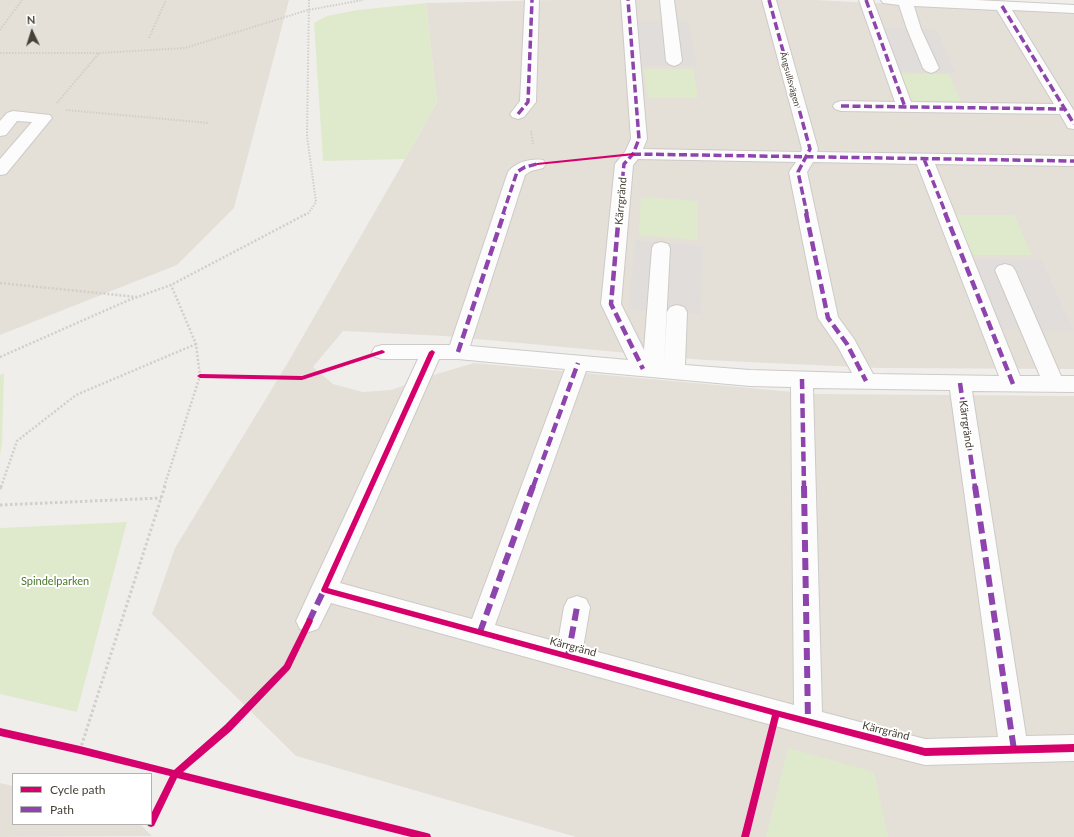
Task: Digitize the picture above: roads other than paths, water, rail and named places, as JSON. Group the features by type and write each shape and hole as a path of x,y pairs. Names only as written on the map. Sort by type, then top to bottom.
{"street":[{"path":"518,114 528,102 532,0"},
{"path":"628,0 640,139 633,154 1074,161"},
{"path":"654,0 674,61"},
{"path":"662,21 666,0"},
{"name":"Ängsullsvägen","path":"769,0 810,149 807,157"},
{"path":"866,0 905,107"},
{"path":"889,0 957,2 1002,6 1074,9"},
{"path":"889,0 931,68"},
{"path":"905,1 907,28"},
{"path":"1002,6 1070,114"},
{"path":"841,106 905,107 1070,114"},
{"path":"0,131 14,116 48,114 3,162"},
{"name":"Kärrgränd","path":"633,154 624,164 611,304 648,370"},
{"path":"807,157 798,172 828,318 847,344 866,382"},
{"path":"924,159 1013,384"},
{"path":"458,352 517,172 525,167 537,164"},
{"path":"648,370 657,310 661,248"},
{"path":"1005,270 1066,384"},
{"path":"674,372 677,312"},
{"name":"Kärrgränd","path":"382,352 458,352 750,378 960,384 1066,384"},
{"path":"309,621 432,352"},
{"path":"480,632 578,363"},
{"path":"802,379 808,722"},
{"name":"Kärrgränd","path":"960,384 1014,750"},
{"name":"Kärrgränd","path":"324,590 808,722 925,752 1074,748"},
{"name":"Kärrgränd","path":"568,656 577,607"}],"park label":[{"name":"Spindelparken","path":"55,581"}]}
